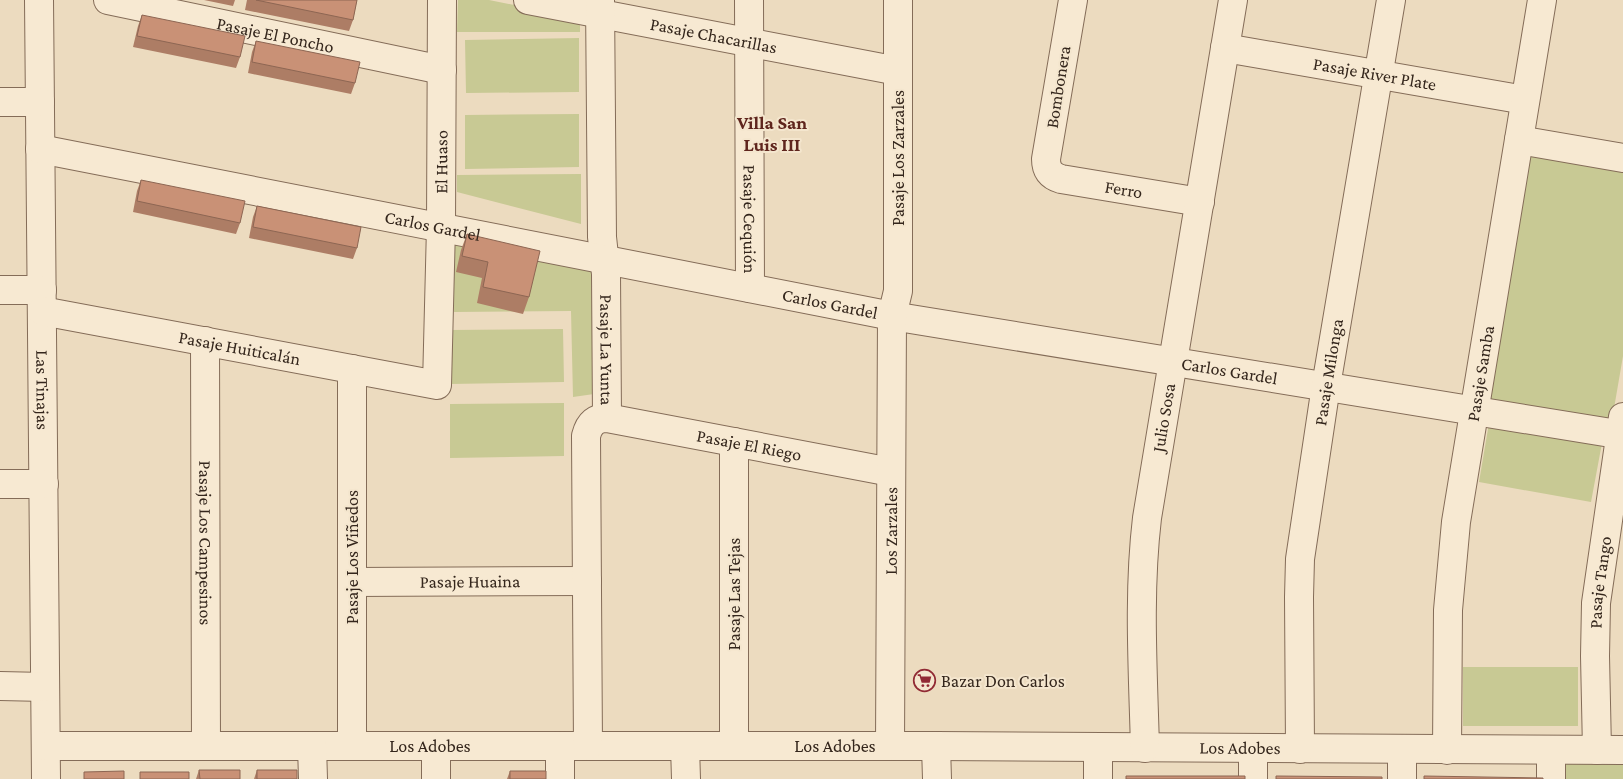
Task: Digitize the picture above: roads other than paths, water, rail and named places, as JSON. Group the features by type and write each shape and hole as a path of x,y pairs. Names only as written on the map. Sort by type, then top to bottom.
{"street":[{"name":"Las Tinajas","path":"39,0 46,779"},
{"name":"Pasaje El Poncho","path":"108,0 442,70"},
{"name":"El Huaso","path":"437,385 441,227 442,0"},
{"name":"Pasaje Chacarillas","path":"528,0 600,7 749,43 898,71"},
{"name":"Pasaje Cequión","path":"749,0 750,288"},
{"name":"Pasaje Los Zarzales","path":"892,316 898,291 898,0"},
{"name":"Bombonera","path":"1049,172 1046,166 1046,159 1072,0"},
{"name":"Julio Sosa","path":"1145,748 1141,607 1143,549 1151,487 1174,361 1233,0"},
{"name":"Pasaje Milonga","path":"1300,749 1300,559 1326,386 1391,0"},
{"name":"Pasaje Samba","path":"1447,750 1448,610 1456,522 1542,0"},
{"name":"Pasaje La Yunta","path":"588,746 586,436 588,428 593,422 599,418 607,418 602,238 600,7"},
{"name":"Pasaje River Plate","path":"1226,48 1525,100"},
{"path":"0,102 40,102"},
{"path":"1519,140 1623,158"},
{"name":"Carlos Gardel","path":"40,149 604,258 892,316 1474,410 1622,429"},
{"name":"Ferro","path":"1049,172 1054,177 1061,179 1200,202"},
{"name":"Pasaje Huiticalán","path":"0,290 205,341 437,385"},
{"name":"Los Zarzales","path":"890,746 892,316"},
{"name":"Pasaje Los Campesinos","path":"205,341 206,746"},
{"name":"Pasaje Los Viñedos","path":"352,369 352,746"},
{"name":"Pasaje El Riego","path":"607,418 891,472"},
{"name":"Pasaje Tango","path":"1610,750 1595,656 1596,603 1622,429"},
{"name":"Pasaje Las Tejas","path":"734,442 734,746"},
{"path":"0,484 44,484"},
{"name":"Pasaje Huaina","path":"352,582 587,581"},
{"path":"0,686 45,687"},
{"name":"Los Adobes","path":"46,746 936,746 1610,750"},
{"path":"312,746 313,779"},
{"path":"436,746 436,779"},
{"path":"560,746 560,779"},
{"path":"685,746 686,779"},
{"path":"936,746 937,779"},
{"path":"1098,748 1098,779"},
{"path":"1253,749 1253,779"},
{"path":"1402,750 1402,779"},
{"path":"1552,750 1552,779"}],"place":[{"name":"Bazar Don Carlos","path":"925,681"}],"district":[{"name":"Villa San Luis III","path":"772,133"}]}
